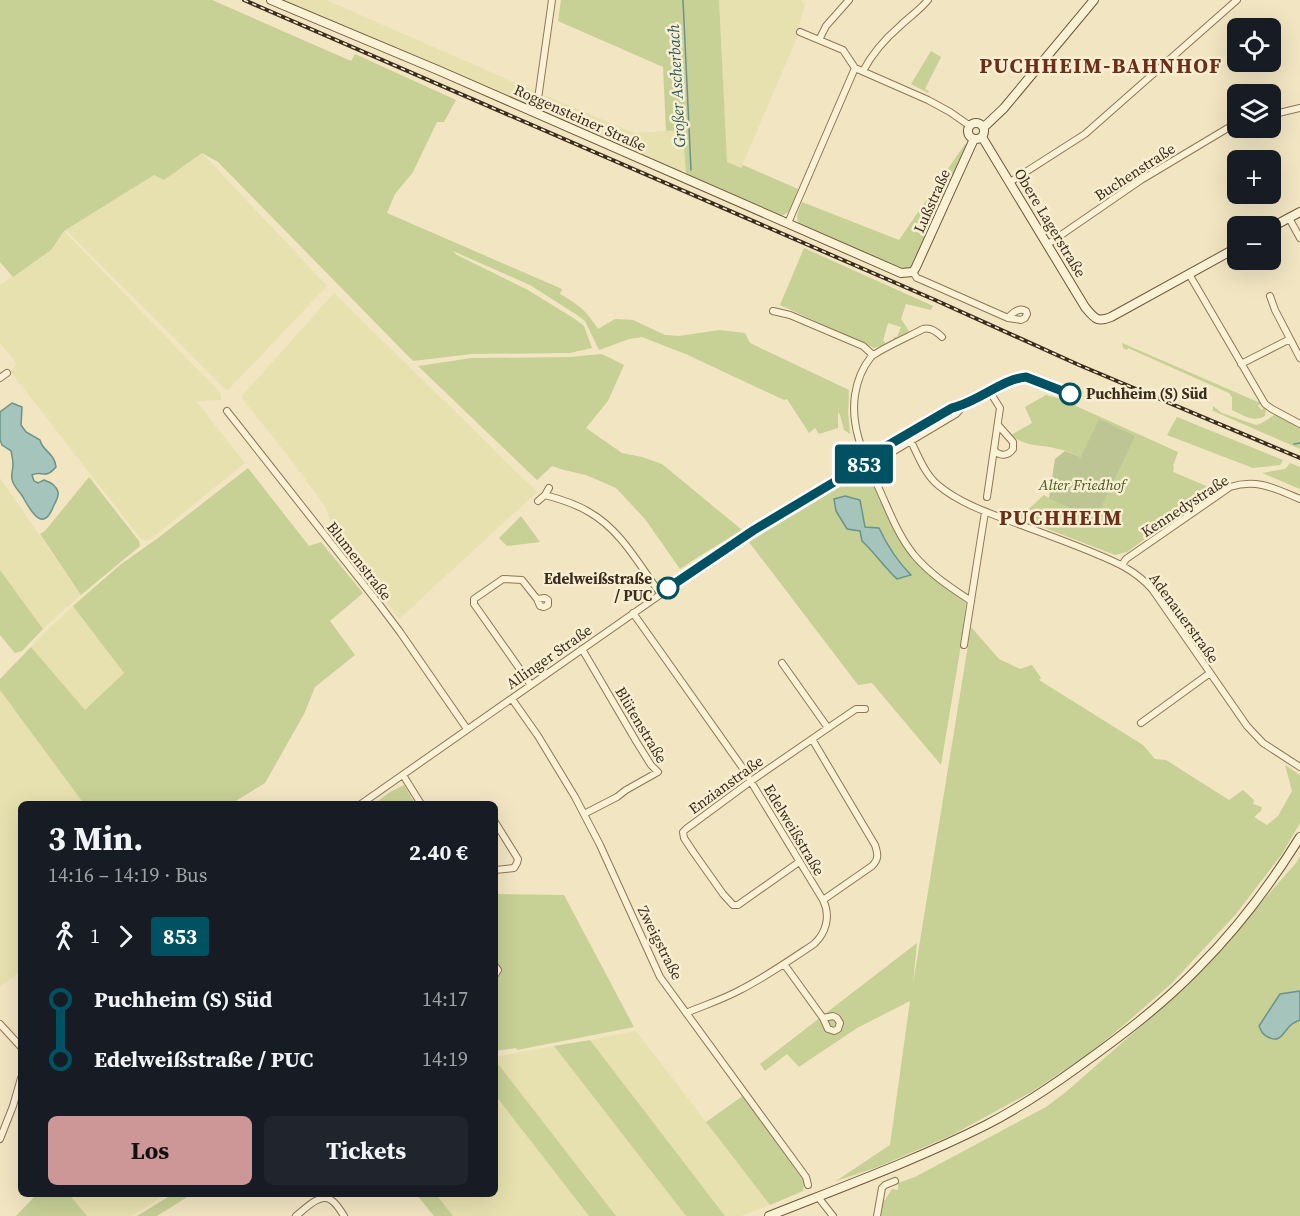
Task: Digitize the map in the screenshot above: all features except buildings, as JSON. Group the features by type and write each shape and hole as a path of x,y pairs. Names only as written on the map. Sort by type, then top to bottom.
{"street":[{"name":"Roggensteiner Straße","path":"271,0 429,66 901,273 913,272 922,280 1008,318"},
{"path":"536,113 552,0"},
{"path":"819,40 826,27 849,0"},
{"path":"863,71 882,44 928,0"},
{"path":"978,138 985,132 984,127 1004,108 1094,0"},
{"path":"1010,182 1085,134 1237,0"},
{"path":"800,32 843,50 855,68 928,100 970,126 977,123 984,127"},
{"path":"788,223 855,68"},
{"path":"1281,112 1300,108"},
{"name":"Obere Lagerstraße","path":"970,126 968,134 978,138 1010,182 1093,317 1103,320 1111,317 1189,274"},
{"name":"Buchenstraße","path":"1048,244 1141,180 1227,129"},
{"name":"Lußstraße","path":"913,272 978,138"},
{"path":"1281,222 1300,212"},
{"path":"1289,218 1300,238"},
{"path":"1227,253 1189,274 1265,404 1300,424"},
{"path":"1270,296 1300,358"},
{"path":"773,310 863,346 873,355"},
{"path":"942,338 930,329 923,329 873,355 862,371 858,382 854,410 856,431 898,533 930,572 970,601"},
{"path":"1241,364 1290,339"},
{"path":"0,378 7,373"},
{"name":"Allinger Straße","path":"365,801 754,530 867,462 876,457 884,457 952,408 964,405 1014,380 1026,377 1073,395"},
{"path":"987,497 1000,408 990,392"},
{"name":"Blumenstraße","path":"227,411 400,632 467,729"},
{"path":"994,450 997,453 1006,454 1013,449 1013,442 998,425"},
{"name":"Adenauerstraße","path":"909,437 930,476 938,485 969,504 1122,565 1139,576 1152,589 1244,723 1256,737 1300,767"},
{"name":"Kennedystraße","path":"1122,565 1126,559 1230,487 1245,483 1258,484 1300,499"},
{"path":"538,501 549,488"},
{"path":"545,495 576,505 599,519 624,542 660,594"},
{"path":"964,645 985,512"},
{"path":"531,685 474,604 474,599 506,579 522,580 537,599"},
{"name":"Edelweißstraße","path":"633,613 751,781 823,900"},
{"name":"Blütenstraße","path":"582,649 636,741 658,772 584,814"},
{"path":"782,663 828,728"},
{"path":"1141,723 1210,673"},
{"name":"Zweigstraße","path":"512,699 551,756 584,814 656,969 806,1177 808,1185"},
{"name":"Enzianstraße","path":"799,862 738,905 733,905 684,838 683,832 751,781 856,709 865,709"},
{"path":"686,1013 742,990 813,944 822,934 827,918 823,900 872,866 877,859 875,845 812,739"},
{"path":"403,775 419,801"},
{"path":"498,827 518,859 514,868 498,870"},
{"path":"769,1216 916,1158 987,1124 1038,1095 1110,1045 1198,969 1240,921 1284,863 1300,837"},
{"path":"784,964 823,1018"},
{"path":"0,1024 18,1044"},
{"path":"0,1139 18,1088"},
{"path":"877,1216 882,1188 895,1181"},
{"path":"819,1197 833,1216"},
{"path":"296,1216 318,1199 325,1198 331,1200 344,1216"}],"shaded area":[{"path":"280,0 326,0 536,92 536,97 533,104 528,106"},
{"path":"719,0 801,0 805,5 798,28 799,33 741,168 727,163"},
{"path":"544,95 634,133 683,130 686,170 681,172 547,114 542,106"},
{"path":"202,153 327,286 227,391 66,230 154,175 164,180"},
{"path":"64,231 221,394 221,400 196,401 245,463 148,541 141,539 10,371 17,364 0,343 0,285 51,250"},
{"path":"334,293 537,492 399,619 336,536 326,508 241,397"},
{"path":"0,478 81,595 43,629 0,570"},
{"path":"73,606 124,673 85,711 31,647"},
{"path":"0,690 82,801 18,801 18,973 0,986"},
{"path":"636,1031 770,1205 741,1216 725,1216 590,1040"},
{"path":"554,1046 686,1216 616,1216 498,1064 498,1056"},
{"path":"498,1099 589,1216 453,1216 438,1197 498,1197"},
{"path":"71,1197 161,1197 131,1216 87,1216"}],"green space":[{"path":"0,0 212,0 351,61 355,54 456,100 444,122 437,122 413,172 395,194 387,213 562,289 560,294 582,308 598,329 615,319 633,320 665,335 679,336 720,330 745,333 750,343 849,390 850,434 844,430 838,412 838,428 819,434 815,428 809,433 787,399 784,400 688,355 642,337 629,339 599,350 585,321 577,315 530,285 453,251 528,290 575,319 584,326 592,348 570,353 472,354 413,361 218,162 202,153 164,180 154,175 64,231 51,250 13,277 0,262"},
{"path":"561,0 719,0 727,162 741,168 743,165 798,189 787,213 779,216 686,176 683,130 666,131 663,67 558,21"},
{"path":"931,51 941,57 925,89 929,91 928,93 911,84"},
{"path":"965,144 967,145 914,265 909,268 901,268 800,225 798,222 802,202 899,240"},
{"path":"804,248 933,306 931,310 906,304 901,319 909,331 893,340 897,337 901,327 888,323 883,341 885,345 874,348 780,305"},
{"path":"1122,343 1261,403 1258,406 1262,410 1266,408 1265,416 1257,419 1232,410 1232,397 1229,393 1128,348 1127,350 1123,348"},
{"path":"602,354 624,365 608,401 586,428 622,453 662,464 742,530 680,569 645,519 616,488 586,475 552,466 537,480 418,366 472,358 570,357"},
{"path":"1046,395 1076,403 1076,406 1178,452 1173,472 1211,488 1211,491 1127,552 1115,555 1019,518 1044,495 1049,498 1081,457 1064,450 1028,444 1011,435 1032,423 1025,407"},
{"path":"1213,406 1222,413 1256,425 1278,414 1300,429 1300,449 1211,410"},
{"path":"1177,417 1283,460 1280,465 1253,468 1167,435"},
{"name":"Alter Friedhof","path":"1099,419 1135,436 1095,520 1049,498 1055,459 1065,451 1081,457"},
{"path":"1290,463 1300,467 1300,489 1262,473 1285,469"},
{"path":"248,468 309,546 321,542 363,593 330,621 355,655 315,687 304,714 265,783 236,801 82,801 0,690 0,679 31,647 85,710 124,673 73,606 120,565"},
{"path":"861,474 865,474 870,485 873,484 893,529 911,555 937,581 966,603 941,765 872,683 858,685 749,542"},
{"path":"89,477 139,541 140,546 81,595 40,534 45,531"},
{"path":"521,516 540,542 507,546 499,538"},
{"path":"0,570 43,629 22,651 15,653 0,635"},
{"path":"971,627 999,659 1020,669 1032,665 1041,678 1039,680 1143,745 1155,759 1166,760 1229,800 1243,790 1254,800 1253,804 1262,807 1254,817 1267,825 1278,816 1292,791 1285,765 1300,775 1300,823 1282,854 1236,914 1172,983 1086,1056 1031,1092 952,1135 878,1167 836,1181 890,1145 910,1001 857,1028 799,1067 787,1054 765,1071 760,1064 917,943 913,984"},
{"path":"404,785 413,801 378,801"},
{"path":"1300,856 1300,1216 881,1216 883,1200 892,1189 898,1190 898,1183 915,1177 1046,1107 1066,1092 1190,983"},
{"path":"498,894 564,895 634,1027 517,1050 516,1048 498,1051"},
{"path":"590,1040 725,1216 686,1216 554,1046"},
{"path":"498,1064 616,1216 589,1216 498,1099"},
{"path":"747,1093 805,1178 803,1191 770,1205 706,1122"},
{"path":"34,1197 71,1197 87,1216 16,1216"},
{"path":"168,1197 187,1197 157,1216 137,1216"},
{"path":"418,1197 438,1197 453,1216 434,1216"}],"water":[{"path":"12,403 22,407 21,425 26,432 40,440 55,462 56,467 49,473 32,475 34,481 38,483 44,480 54,486 58,492 57,499 46,518 42,519 35,515 14,485 11,451 2,445 0,440 0,412"},
{"path":"845,496 860,500 865,527 879,528 893,553 911,575 897,579 862,541 860,531 847,529 836,511 834,499"},
{"path":"1300,991 1300,1020 1290,1025 1278,1039 1272,1039 1261,1032 1259,1026 1280,994"}],"waterway":[{"name":"Großer Ascherbach","path":"683,0 691,170"},
{"path":"1294,444 1300,443"}],"railway":[{"path":"244,0 935,300 1079,365 1300,458"}],"bus line":[{"name":"853","path":"668,588 754,530 876,457 880,450 952,408 964,405 1021,377 1070,394"}],"place":[{"name":"Puchheim (S) Süd","path":"1070,394"},
{"name":"Edelweißstraße / PUC","path":"668,588"}],"district":[{"name":"PUCHHEIM-BAHNHOF","path":"1101,66"},
{"name":"PUCHHEIM","path":"1061,518"}]}
